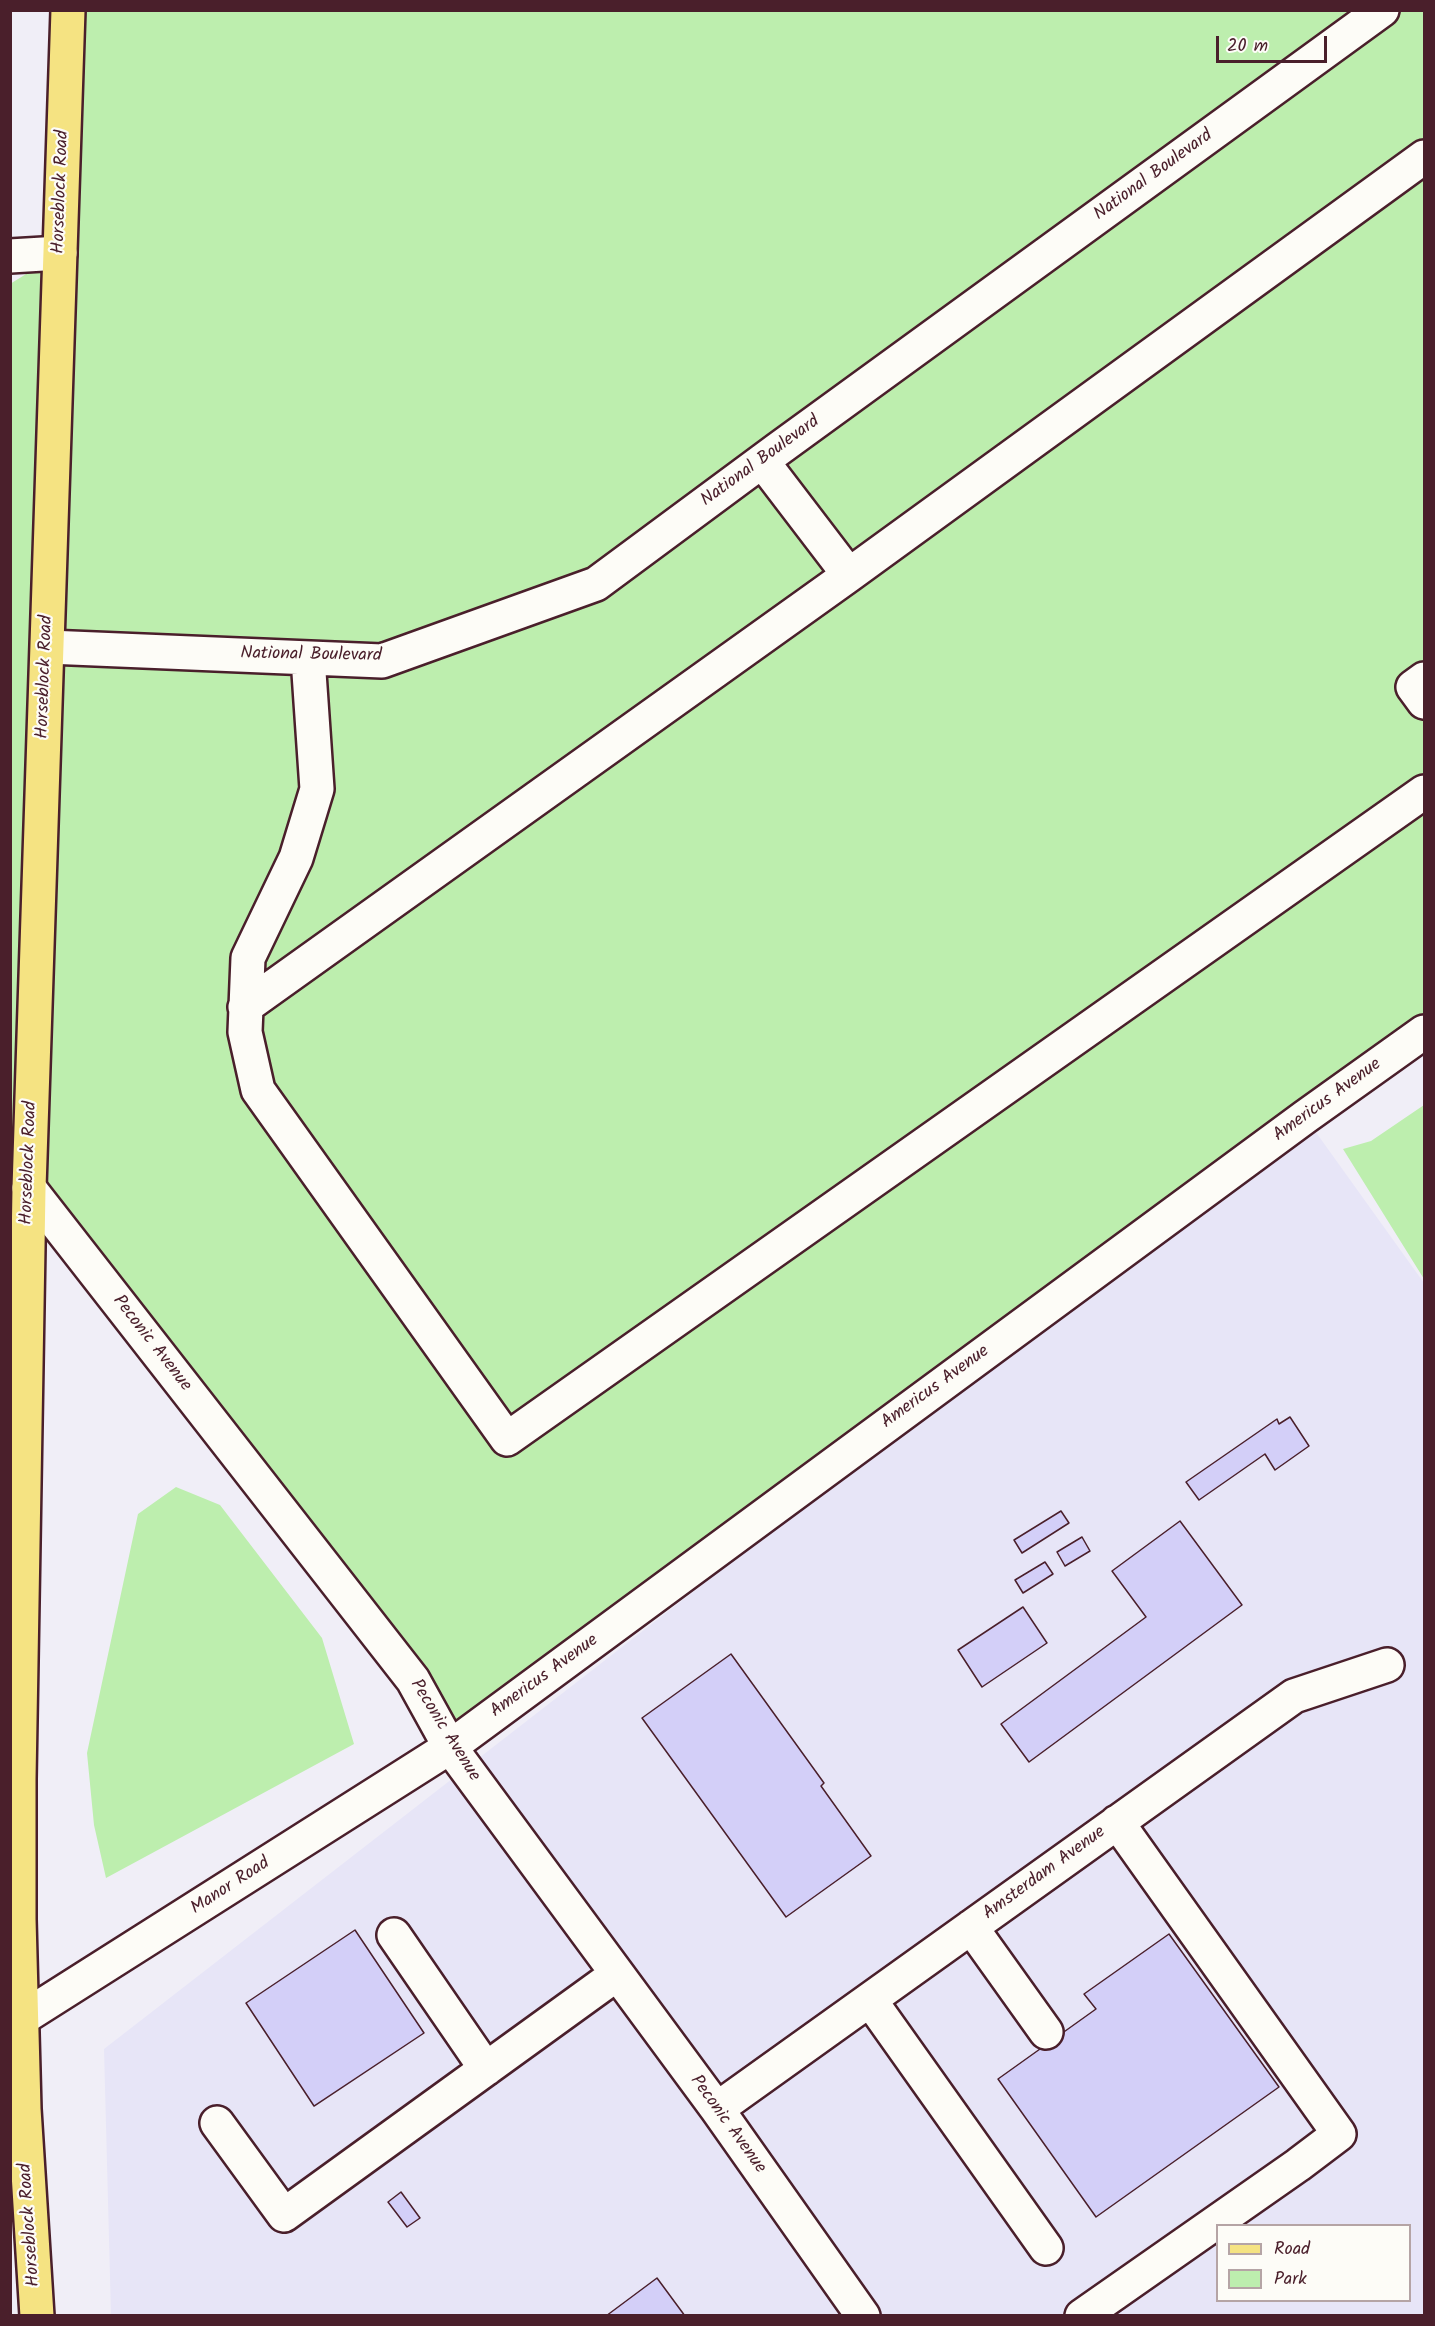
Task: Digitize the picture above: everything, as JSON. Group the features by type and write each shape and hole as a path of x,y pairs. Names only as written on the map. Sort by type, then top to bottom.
{"main road":[{"name":"Horseblock Road","path":"37,2316 24,2109 16,2023 19,1779 29,1188 68,10"}],"street":[{"name":"National Boulevard","path":"48,647 382,661 596,584 1382,10"},
{"path":"245,1007 849,575 1425,157"},
{"path":"10,256 60,253"},
{"path":"762,461 849,575"},
{"path":"308,658 317,789 296,858 248,958 245,1032 258,1090 507,1439 1425,792"},
{"path":"1425,680 1413,687 1425,702"},
{"name":"Americus Avenue","path":"450,1747 1305,1117 1425,1032"},
{"name":"Peconic Avenue","path":"29,1188 413,1680 450,1747 717,2109 863,2316"},
{"name":"Amsterdam Avenue","path":"717,2109 1294,1696 1387,1665"},
{"name":"Manor Road","path":"16,2023 450,1747"},
{"path":"1082,2316 1339,2134 1117,1822"},
{"path":"971,1927 1046,2032"},
{"path":"394,1935 486,2068"},
{"path":"217,2123 284,2215 616,1974"},
{"path":"870,2000 1047,2248"}],"shaded area":[{"path":"1305,1117 1424,1283 1424,2315 111,2315 104,2049"}],"green space":[{"path":"68,11 1424,11 1424,1032 450,1747 29,1188 11,1199 10,284 60,253"},
{"path":"1424,1105 1424,1279 1343,1149 1371,1141"},
{"path":"176,1487 220,1505 322,1638 354,1744 106,1878 94,1825 87,1753 138,1514"}],"building":[{"path":"1290,1417 1309,1446 1275,1470 1265,1454 1199,1500 1186,1482 1277,1419 1279,1424"},
{"path":"1061,1511 1069,1523 1022,1553 1014,1540"},
{"path":"1180,1521 1242,1605 1029,1762 1001,1724 1146,1617 1112,1571"},
{"path":"1082,1537 1090,1551 1065,1566 1057,1552"},
{"path":"1045,1562 1053,1574 1023,1593 1015,1580"},
{"path":"1023,1607 1047,1643 982,1687 958,1650"},
{"path":"731,1654 824,1783 821,1786 871,1856 786,1917 642,1718"},
{"path":"355,1930 424,2033 314,2106 246,2003"},
{"path":"1169,1934 1279,2087 1096,2217 998,2079 1096,2009 1084,1994"},
{"path":"401,2192 420,2218 407,2227 388,2202"},
{"path":"657,2278 685,2316 606,2316"}]}
